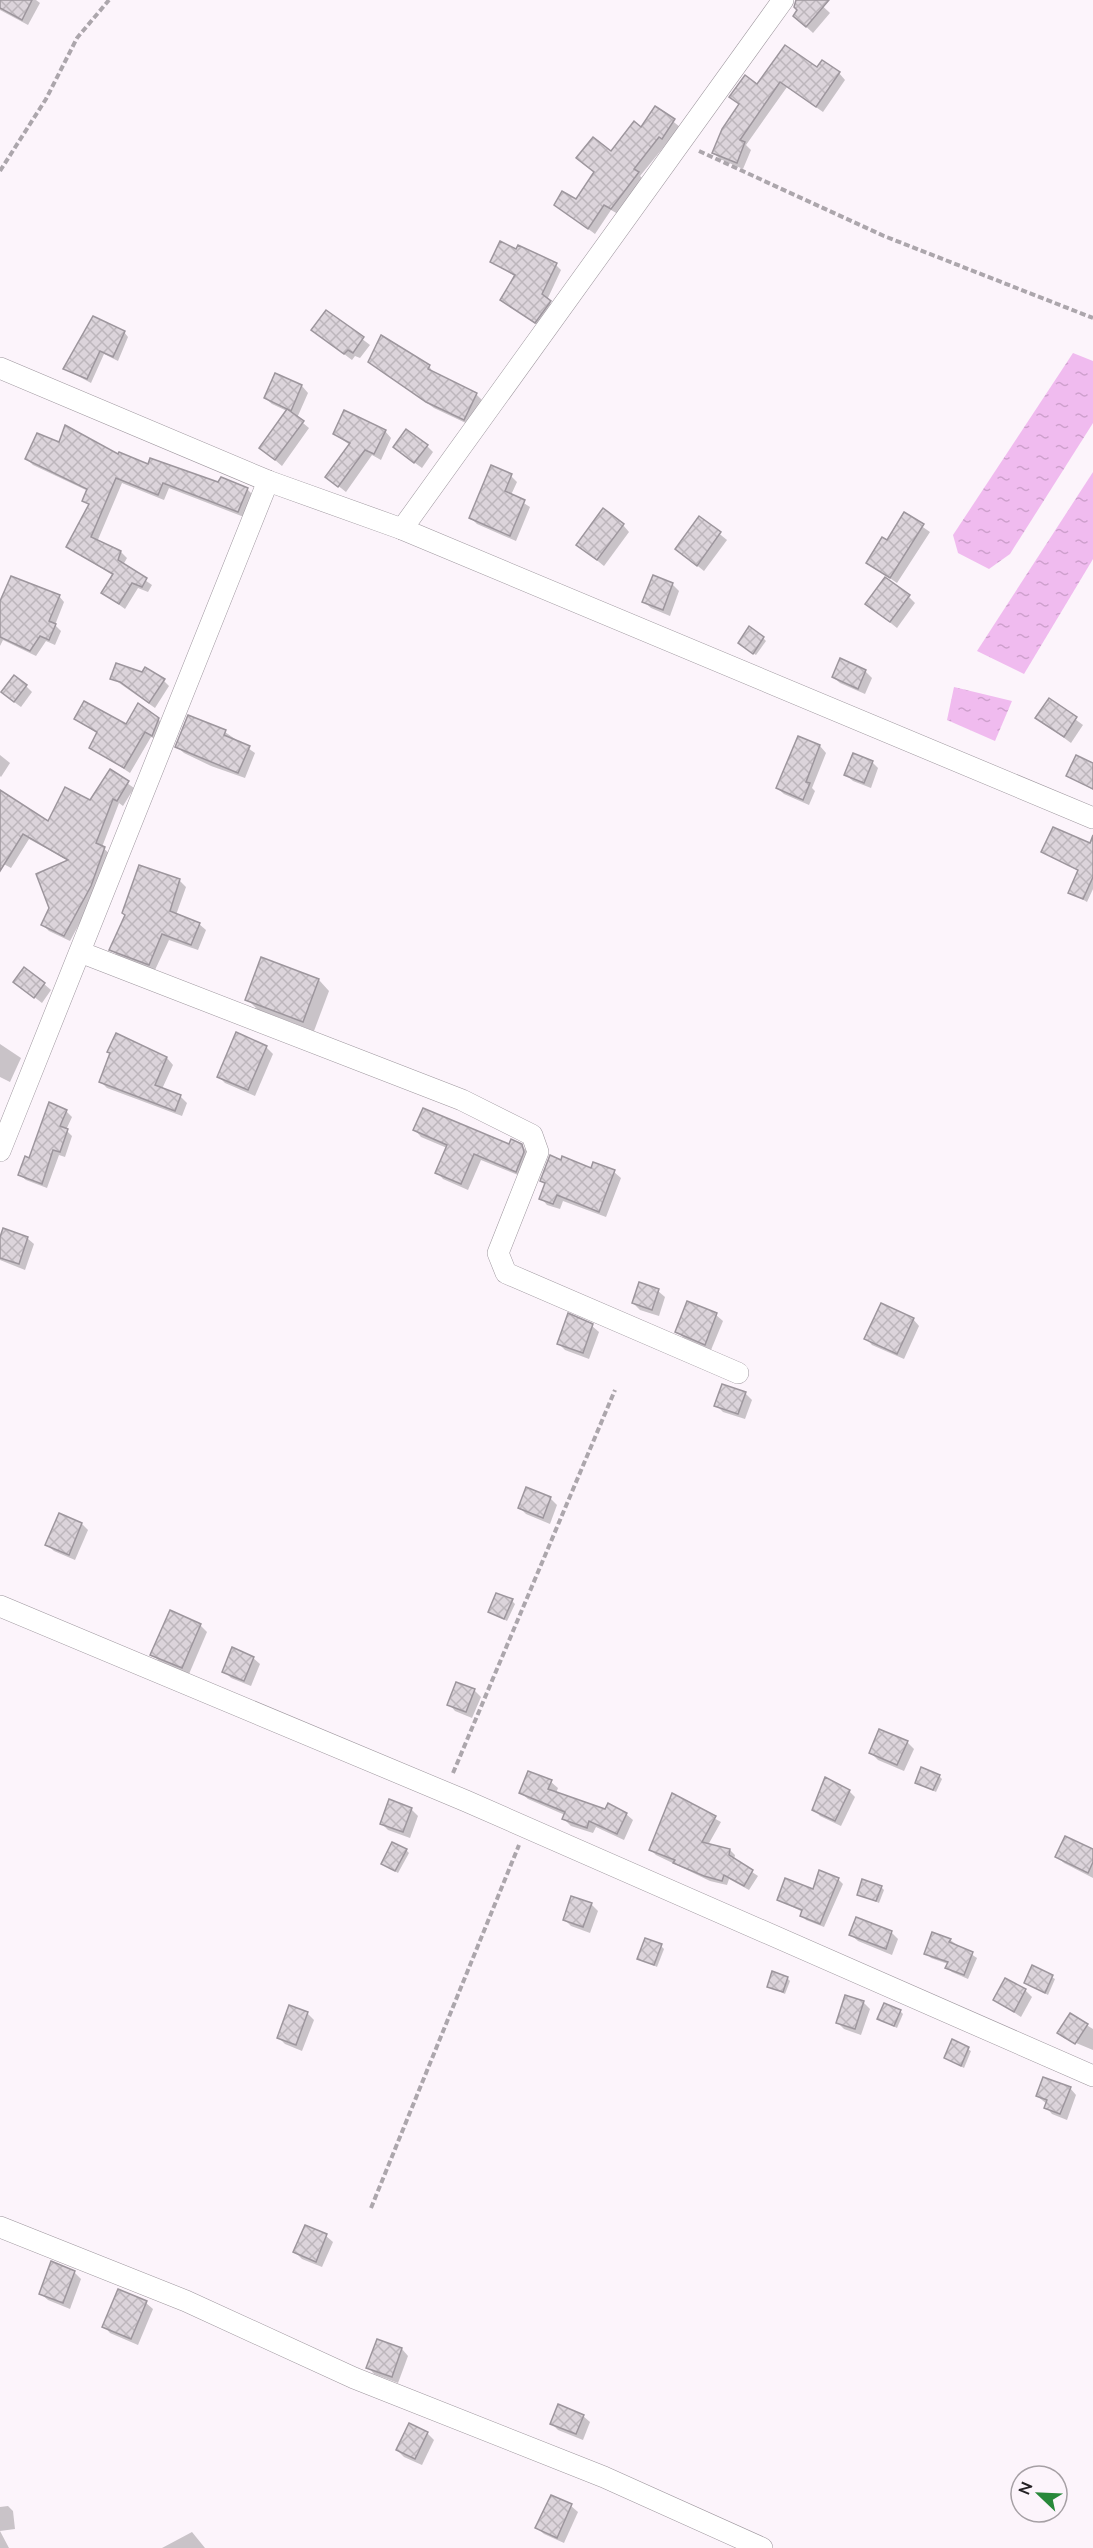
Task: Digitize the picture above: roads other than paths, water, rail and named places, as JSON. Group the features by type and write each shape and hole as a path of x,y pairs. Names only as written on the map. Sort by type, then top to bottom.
{"street":[{"path":"402,529 783,0"},
{"path":"0,368 268,481 402,529 1093,818"},
{"path":"0,1151 268,481"},
{"path":"80,952 462,1100 532,1135 538,1152 498,1253 506,1273 738,1373"},
{"path":"0,1606 445,1792 1093,2076"},
{"path":"0,2227 186,2301 354,2378 604,2476 762,2548"}],"water":[{"path":"1073,353 1093,361 1093,423 1010,554 989,569 958,553 953,535"},
{"path":"1093,472 1093,559 1024,674 977,651"},
{"path":"954,687 1012,701 995,741 947,720"}]}
